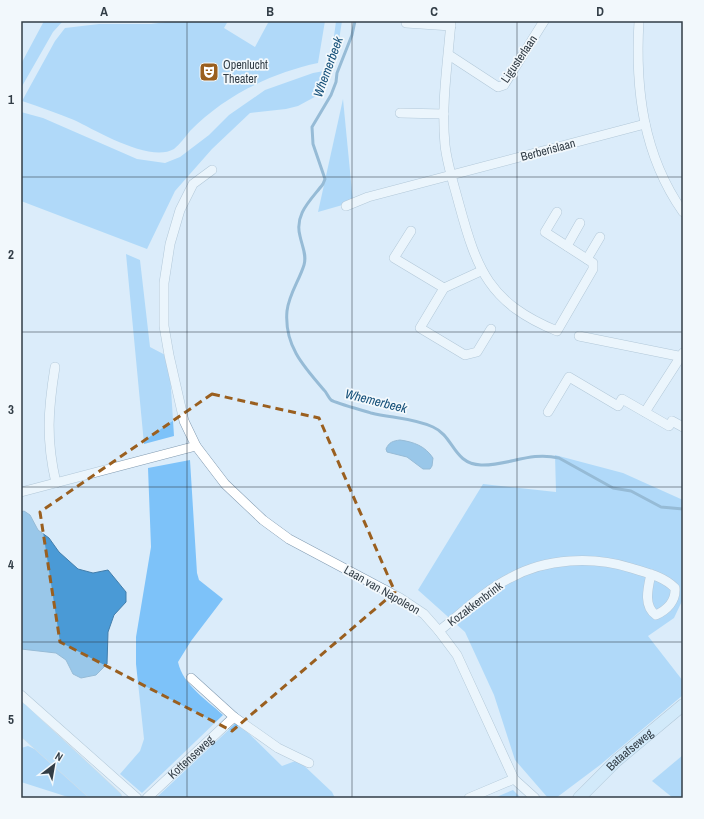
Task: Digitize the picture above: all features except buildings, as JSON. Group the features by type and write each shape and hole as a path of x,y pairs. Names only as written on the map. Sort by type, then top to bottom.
{"main road":[{"name":"Bataafseweg","path":"579,798 616,761 683,705"},
{"path":"28,717 100,798"},
{"path":"28,717 115,798"}],"street":[{"name":"Ligusterlaan","path":"449,55 498,87 504,85 544,21"},
{"path":"639,21 637,60 639,94 645,124 666,183 683,212"},
{"path":"406,23 451,24 444,114 445,146 468,235 481,271 495,290 508,303 538,323 557,331 593,269 593,263 545,232 557,212"},
{"path":"400,113 444,114"},
{"name":"Berberislaan","path":"346,206 368,197 645,124"},
{"name":"Laan van Napoleon","path":"212,170 193,184 182,205 170,244 164,283 164,326 169,355 184,421 196,446 225,484 263,520 289,539 400,598 424,614 439,631 462,666 514,779 535,798"},
{"path":"567,246 580,223"},
{"path":"411,231 394,258 444,288"},
{"path":"587,259 600,237"},
{"path":"481,271 444,288 420,328 464,355 477,352 491,329"},
{"path":"579,336 682,355 645,412"},
{"path":"55,367 48,412 50,459 56,483"},
{"path":"548,412 569,378 618,406 622,399 669,426 672,421 683,427"},
{"path":"21,492 196,446"},
{"name":"Kozakkenbrink","path":"439,631 488,591 533,567 576,561 597,561 619,564 651,574"},
{"path":"191,678 234,717 278,748 308,763"},
{"path":"21,696 28,717 137,798"},
{"name":"Kottenseweg","path":"146,798 234,717"},
{"path":"469,798 514,779"}],"highlighted area":[{"path":"212,394 319,418 395,592 232,731 60,642 40,512"}],"shaded area":[{"path":"44,21 63,21 53,32 21,88 21,64"},
{"path":"174,21 228,21 224,28 255,47 269,21 325,21 318,63 283,73 233,97 203,118 174,149 164,152 151,152 124,144 74,120 22,101 55,41 65,28 99,24 151,24"},
{"path":"336,21 342,21 336,59 331,60"},
{"path":"324,71 322,93 298,106 286,109 250,113 212,149 175,191 147,249 21,201 21,112 43,118 137,159 165,163 180,157 209,135 229,115 265,90 313,73"},
{"path":"343,99 353,202 318,212"},
{"path":"126,254 140,260 150,347 169,357 174,436 144,444"},
{"path":"400,440 414,443 426,450 433,458 430,469 423,469 407,457 387,452 386,449 390,443"},
{"path":"555,455 623,473 683,500 683,599 674,618 648,636 683,681 683,695 600,765 556,798 548,798 515,760 494,695 465,632 418,590 483,484 556,492"},
{"path":"190,460 197,573 199,580 223,599 191,641 178,662 190,685 223,715 142,793 120,774 140,751 144,739 136,664 136,637 151,547 148,468"},
{"path":"24,511 30,515 38,530 49,538 59,552 78,569 93,573 108,570 126,592 126,602 114,615 108,632 107,664 96,675 81,678 73,674 66,660 56,653 21,649 21,512"},
{"path":"237,722 282,766 298,760 332,792 335,798 156,798"},
{"path":"28,746 39,751 95,798 71,798 21,782 21,748"},
{"path":"683,755 683,798 673,798 652,781"},
{"path":"513,790 521,798 494,798"}],"waterway":[{"name":"Whemerbeek","path":"355,21 352,35 337,73 336,82 331,95 312,127 313,144 325,179 301,214 299,228 305,254 305,261 290,299 287,311 287,323 292,345 302,363 331,400 371,413 410,420 433,427 440,431 459,455 472,463 491,465 538,456 559,458 613,488 631,491 661,507 683,509"}],"place":[{"name":"Openlucht Theater","path":"209,72"}]}
